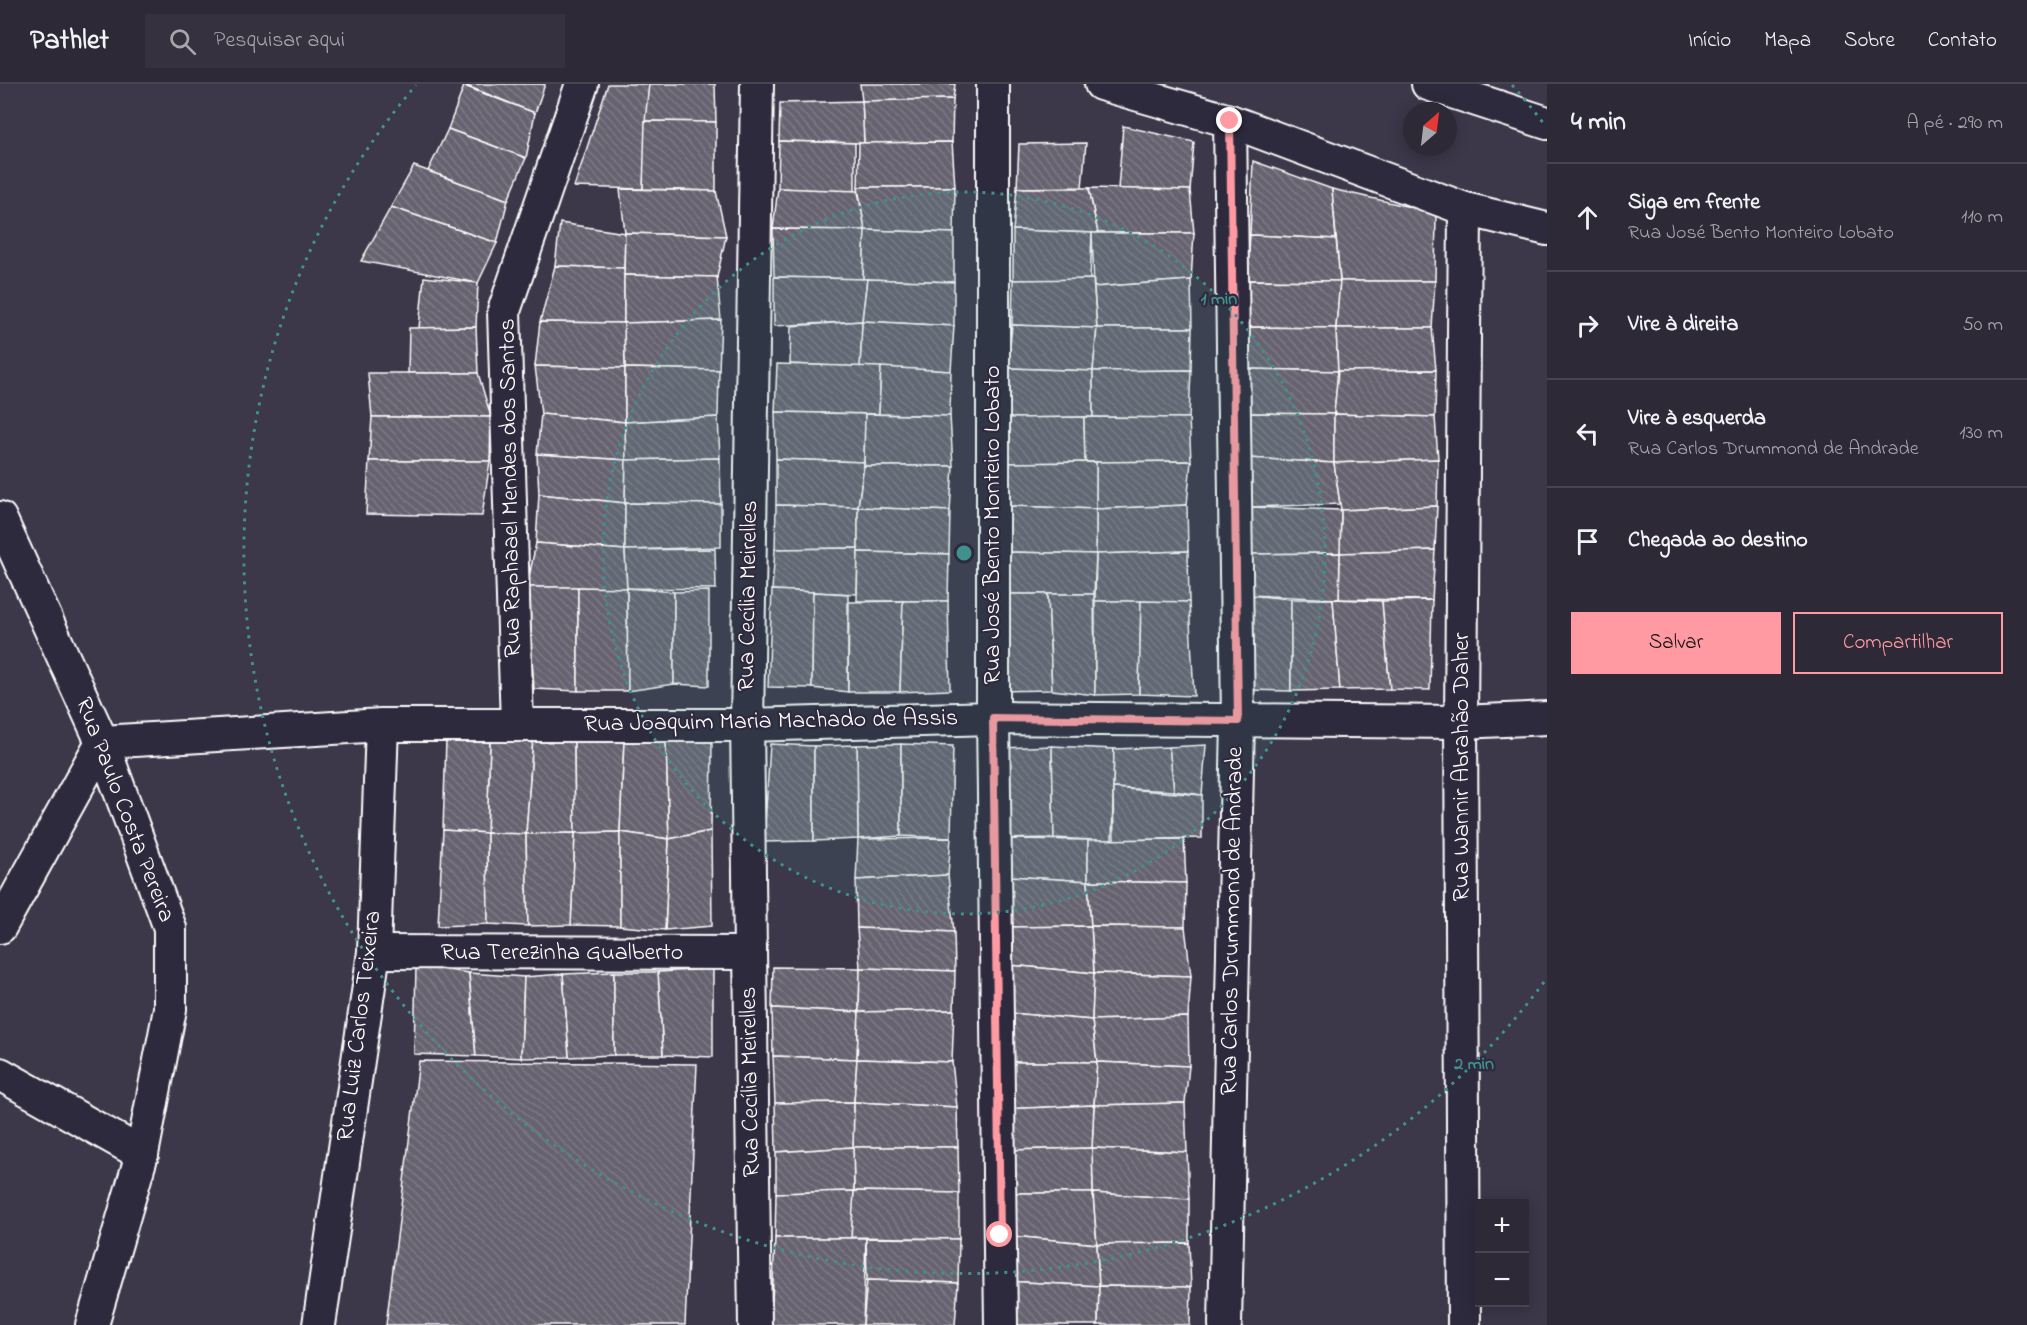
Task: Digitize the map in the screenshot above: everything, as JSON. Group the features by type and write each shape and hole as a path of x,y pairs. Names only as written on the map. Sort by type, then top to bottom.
{"street":[{"name":"Rua Raphaael Mendes dos Santos","path":"517,725 504,311 582,84"},
{"name":"Rua Cecília Meirelles","path":"755,1325 747,725 757,84"},
{"name":"Rua José Bento Monteiro Lobato","path":"993,84 993,718 1001,1325"},
{"path":"1101,84 1230,121 1465,208 1547,229"},
{"path":"1428,84 1547,123"},
{"name":"Rua Carlos Drummond de Andrade","path":"1225,1325 1238,721 1230,121"},
{"name":"Rua Wannir Abrahão Daher","path":"1464,1325 1461,722 1465,208"},
{"name":"Rua Paulo Costa Pereira","path":"0,518 102,742 170,928 170,1010 142,1154 92,1325"},
{"name":"Rua Joaquim Maria Machado de Assis","path":"102,742 382,725 747,725 993,718 1461,722 1547,718"},
{"name":"Rua Luiz Carlos Teixeira","path":"319,1325 374,952 382,725"},
{"path":"0,927 102,742"},
{"name":"Rua Terezinha Gualberto","path":"374,952 750,953"},
{"path":"0,1074 142,1154"}],"building":[{"path":"462,84 545,84 535,113"},
{"path":"608,84 649,84 643,189 574,187"},
{"path":"649,84 715,84 716,122 645,121"},
{"path":"860,84 955,84 953,99 862,101"},
{"path":"464,86 535,113 526,158 448,129"},
{"path":"953,99 952,142 864,143 862,101"},
{"path":"862,101 864,143 779,141 780,103"},
{"path":"645,121 716,122 716,191 643,189"},
{"path":"1123,126 1194,142 1190,190 1118,189"},
{"path":"448,129 526,158 508,200 428,171"},
{"path":"779,141 855,143 855,192 778,188"},
{"path":"952,142 955,187 858,187 859,143"},
{"path":"1086,143 1082,187 1017,188 1019,144"},
{"path":"1253,161 1332,189 1336,239 1250,235"},
{"path":"414,166 508,200 497,243 391,207"},
{"path":"858,187 955,187 954,233 865,230"},
{"path":"778,188 858,191 865,230 773,229"},
{"path":"1017,188 1089,188 1098,233 1013,230"},
{"path":"1089,188 1190,190 1194,233 1098,233"},
{"path":"620,189 716,191 726,236 625,233"},
{"path":"1332,189 1436,213 1435,281 1340,281"},
{"path":"391,207 497,243 478,283 361,261"},
{"path":"560,223 625,233 624,268 555,266"},
{"path":"773,229 865,230 863,279 774,277"},
{"path":"865,230 954,233 954,282 863,279"},
{"path":"1013,230 1092,233 1090,280 1013,280"},
{"path":"625,233 726,236 717,277 624,275"},
{"path":"1092,233 1194,233 1191,280 1094,287"},
{"path":"1250,235 1336,239 1340,281 1247,280"},
{"path":"555,266 624,268 624,323 540,322"},
{"path":"624,275 717,277 721,320 624,323"},
{"path":"424,277 478,283 476,327 419,328"},
{"path":"774,277 867,279 862,321 774,326"},
{"path":"867,279 954,282 954,326 862,321"},
{"path":"1093,279 1097,328 1012,325 1013,280"},
{"path":"1191,280 1192,328 1097,328 1094,287"},
{"path":"1247,280 1340,281 1336,328 1248,327"},
{"path":"1340,281 1435,281 1432,328 1336,328"},
{"path":"721,320 719,370 625,368 624,323"},
{"path":"862,321 954,326 951,371 860,367"},
{"path":"862,321 860,367 790,364 791,326"},
{"path":"540,322 624,323 625,368 535,366"},
{"path":"1012,325 1097,328 1093,371 1008,368"},
{"path":"476,327 478,373 408,373 409,328"},
{"path":"1248,327 1336,328 1338,371 1249,369"},
{"path":"1097,328 1192,328 1191,370 1093,371"},
{"path":"1336,328 1432,328 1436,370 1338,371"},
{"path":"777,364 881,367 879,414 775,412"},
{"path":"535,366 625,368 625,422 541,414"},
{"path":"881,367 951,371 950,416 879,414"},
{"path":"625,368 719,370 718,417 625,422"},
{"path":"1008,368 1093,371 1093,417 1007,418"},
{"path":"1249,369 1338,371 1334,414 1249,413"},
{"path":"1191,370 1189,418 1093,417 1093,371"},
{"path":"1436,370 1435,417 1334,414 1338,371"},
{"path":"368,373 478,373 491,417 372,417"},
{"path":"775,412 865,414 864,462 776,459"},
{"path":"1249,413 1334,414 1334,463 1247,458"},
{"path":"541,414 625,422 626,460 537,454"},
{"path":"865,414 950,416 953,466 864,466"},
{"path":"1334,414 1435,417 1438,459 1334,463"},
{"path":"372,417 491,417 490,461 369,461"},
{"path":"718,417 720,458 626,460 625,422"},
{"path":"1084,417 1085,462 1009,463 1007,418"},
{"path":"1084,417 1189,418 1191,461 1085,462"},
{"path":"537,454 626,460 625,503 539,494"},
{"path":"720,458 721,504 625,503 626,460"},
{"path":"1247,458 1334,463 1340,504 1249,507"},
{"path":"776,459 864,462 858,507 776,505"},
{"path":"1438,459 1437,506 1341,510 1334,463"},
{"path":"369,461 490,461 482,516 366,514"},
{"path":"1191,461 1187,505 1096,509 1096,462"},
{"path":"1096,462 1096,509 1008,506 1009,463"},
{"path":"864,466 953,466 950,511 858,507"},
{"path":"539,494 625,503 625,550 536,543"},
{"path":"625,503 721,504 721,547 625,550"},
{"path":"776,505 858,507 858,548 775,549"},
{"path":"1187,505 1188,551 1096,554 1096,509"},
{"path":"1008,506 1096,509 1096,554 1008,552"},
{"path":"1437,506 1435,550 1340,553 1341,510"},
{"path":"858,507 950,511 949,554 858,552"},
{"path":"1249,507 1341,510 1340,553 1249,554"},
{"path":"536,543 625,550 627,588 527,587"},
{"path":"858,548 857,594 772,590 775,549"},
{"path":"715,549 716,589 627,588 625,550"},
{"path":"1435,550 1432,600 1339,599 1340,553"},
{"path":"1188,551 1189,602 1095,601 1096,554"},
{"path":"858,552 949,554 948,601 857,601"},
{"path":"1008,552 1096,554 1094,594 1008,594"},
{"path":"1340,553 1339,599 1248,595 1249,554"},
{"path":"527,587 578,587 578,691 534,689"},
{"path":"578,587 627,588 628,691 578,691"},
{"path":"627,588 674,592 674,684 628,691"},
{"path":"772,590 813,592 812,688 768,687"},
{"path":"709,591 709,686 674,684 674,592"},
{"path":"813,592 848,594 848,692 812,688"},
{"path":"1008,594 1048,594 1052,690 1000,691"},
{"path":"1048,594 1094,594 1095,695 1052,690"},
{"path":"1248,595 1291,599 1291,691 1246,690"},
{"path":"1291,599 1333,599 1340,690 1291,691"},
{"path":"1333,599 1382,601 1390,689 1340,690"},
{"path":"1432,600 1430,690 1390,689 1382,601"},
{"path":"903,601 900,692 848,692 849,602"},
{"path":"903,601 948,601 950,690 900,692"},
{"path":"1095,601 1141,601 1139,694 1095,695"},
{"path":"1141,601 1189,602 1194,696 1139,694"},
{"path":"533,739 526,834 487,833 490,741"},
{"path":"533,739 574,740 575,833 526,834"},
{"path":"446,740 490,741 487,833 443,830"},
{"path":"574,740 624,741 620,832 575,833"},
{"path":"624,741 666,741 669,839 620,832"},
{"path":"666,741 712,741 711,831 669,839"},
{"path":"770,744 814,746 814,841 764,842"},
{"path":"901,744 901,836 858,839 857,745"},
{"path":"901,744 953,746 951,838 901,836"},
{"path":"857,745 858,839 814,841 814,746"},
{"path":"1206,745 1202,795 1174,791 1169,747"},
{"path":"1052,746 1054,838 1001,839 1002,748"},
{"path":"1052,746 1114,749 1112,841 1054,838"},
{"path":"1169,747 1174,791 1113,788 1114,749"},
{"path":"1113,788 1202,795 1202,838 1114,840"},
{"path":"443,830 487,833 488,924 438,926"},
{"path":"711,831 712,926 665,930 669,839"},
{"path":"620,832 620,926 571,925 575,833"},
{"path":"620,832 669,839 665,930 620,926"},
{"path":"487,833 526,834 528,926 488,924"},
{"path":"575,833 571,925 528,926 526,834"},
{"path":"951,838 948,875 856,880 858,839"},
{"path":"1001,839 1088,840 1088,881 1007,876"},
{"path":"1184,839 1186,883 1088,881 1088,840"},
{"path":"948,875 954,932 857,928 856,880"},
{"path":"1007,876 1088,881 1091,926 1009,927"},
{"path":"1088,881 1186,883 1185,927 1091,926"},
{"path":"1091,926 1185,927 1191,976 1094,973"},
{"path":"1091,926 1094,973 1009,965 1009,927"},
{"path":"857,928 954,932 955,971 860,968"},
{"path":"1009,965 1094,973 1092,1020 1009,1013"},
{"path":"416,966 469,973 476,1056 414,1054"},
{"path":"773,967 860,968 859,1012 772,1008"},
{"path":"860,968 955,971 954,1010 859,1012"},
{"path":"713,969 713,1057 663,1055 658,972"},
{"path":"614,972 614,1055 569,1057 563,974"},
{"path":"614,972 658,972 663,1055 614,1055"},
{"path":"469,973 524,977 521,1058 476,1056"},
{"path":"1094,973 1191,976 1188,1017 1092,1020"},
{"path":"563,974 569,1057 521,1058 524,977"},
{"path":"772,1008 859,1012 857,1059 773,1056"},
{"path":"954,1010 952,1062 857,1059 859,1012"},
{"path":"1009,1013 1092,1020 1097,1062 1006,1062"},
{"path":"1188,1017 1189,1066 1097,1062 1092,1020"},
{"path":"773,1056 857,1059 854,1102 775,1103"},
{"path":"857,1059 952,1062 957,1107 854,1102"},
{"path":"419,1061 697,1064 685,1325 386,1325"},
{"path":"1006,1062 1097,1062 1094,1105 1005,1109"},
{"path":"1097,1062 1189,1066 1185,1103 1094,1105"},
{"path":"854,1102 957,1107 958,1147 853,1147"},
{"path":"854,1102 853,1147 776,1152 775,1103"},
{"path":"1185,1103 1187,1152 1092,1148 1094,1105"},
{"path":"1094,1105 1092,1148 1007,1150 1005,1109"},
{"path":"853,1147 958,1147 959,1193 854,1191"},
{"path":"853,1147 854,1191 776,1193 776,1152"},
{"path":"1092,1148 1187,1152 1189,1199 1093,1193"},
{"path":"1092,1148 1093,1193 1004,1193 1007,1150"},
{"path":"854,1191 959,1193 959,1239 849,1237"},
{"path":"854,1191 851,1238 775,1238 776,1193"},
{"path":"1004,1193 1093,1193 1097,1244 1000,1235"},
{"path":"1093,1193 1189,1199 1189,1243 1097,1244"},
{"path":"1000,1235 1097,1244 1099,1286 1006,1281"},
{"path":"775,1238 866,1238 863,1325 771,1325"},
{"path":"866,1238 959,1239 958,1283 867,1280"},
{"path":"1189,1243 1191,1287 1099,1286 1097,1244"},
{"path":"867,1280 958,1283 955,1325 863,1325"},
{"path":"1006,1281 1099,1286 1098,1325 1006,1325"},
{"path":"1099,1286 1191,1287 1190,1325 1098,1325"}],"route":[{"path":"1000,1235 993,718 1238,721 1230,121"}]}
